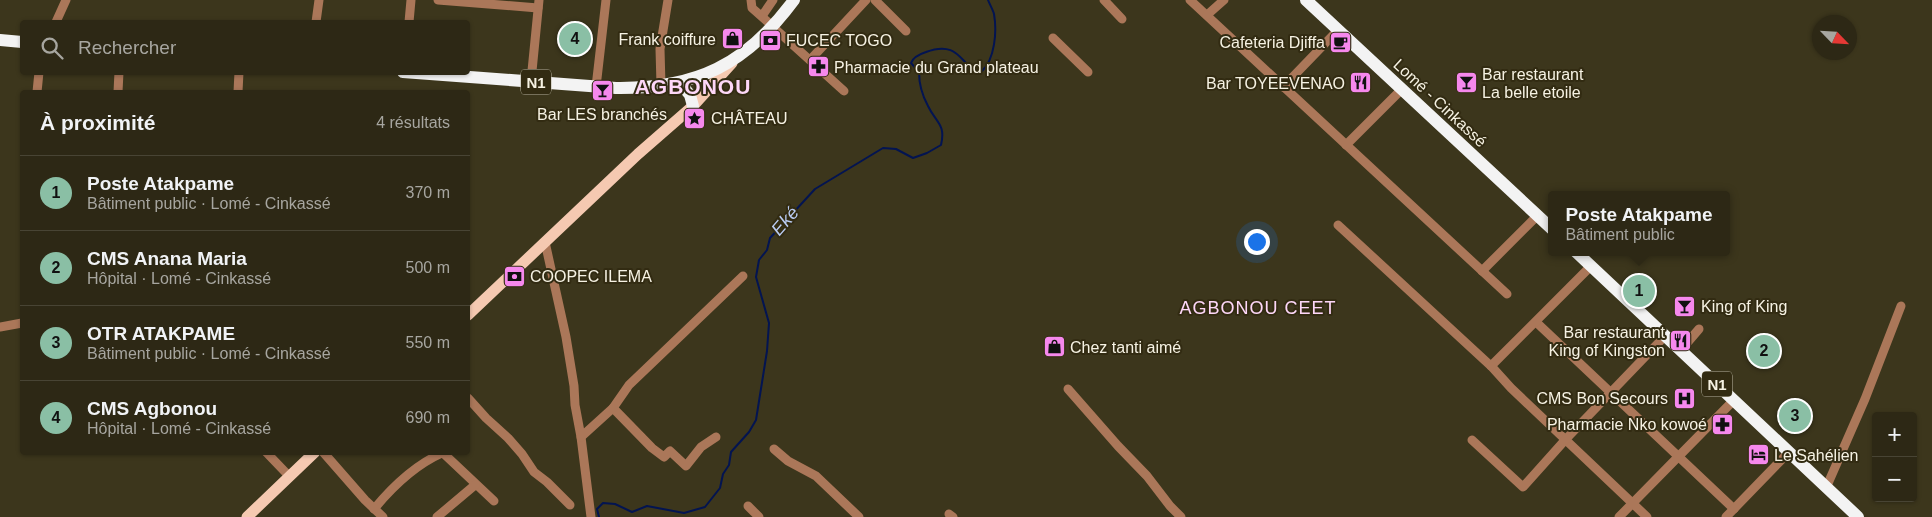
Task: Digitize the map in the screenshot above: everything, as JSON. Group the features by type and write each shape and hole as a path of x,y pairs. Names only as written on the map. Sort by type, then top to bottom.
{"highway":[{"name":"N1","path":"441,75 596,87 635,88 670,85 712,72 735,58 789,0"},
{"name":"Lomé - Cinkassé","path":"1306,0 1548,226"},
{"name":"N1","path":"670,85 676,80 723,60 750,42 768,22"},
{"path":"0,40 20,42"},
{"path":"670,85 690,95 693,106"},
{"name":"N1","path":"1580,256 1858,517"}],"main road":[{"path":"470,313 638,154 693,106 735,58"},
{"path":"246,517 312,455"}],"street":[{"path":"57,20 66,0"},
{"path":"316,20 319,0"},
{"path":"409,20 411,0"},
{"path":"438,0 539,4 531,82"},
{"path":"596,87 606,0"},
{"path":"668,0 660,49 670,85"},
{"path":"751,0 752,8 844,91"},
{"path":"768,22 773,0"},
{"path":"810,60 866,0"},
{"path":"875,0 906,31"},
{"path":"1104,0 1122,19"},
{"path":"1190,0 1507,294"},
{"path":"1207,16 1224,0"},
{"path":"1283,87 1338,30"},
{"path":"1053,38 1088,72"},
{"path":"37,90 39,75"},
{"path":"118,90 119,75"},
{"path":"238,90 239,75"},
{"path":"1346,145 1402,89"},
{"path":"1482,271 1537,216"},
{"path":"1338,225 1491,366 1511,388 1647,517"},
{"path":"545,242 566,337 581,437 590,515"},
{"path":"1491,366 1591,266"},
{"path":"581,437 613,408 629,385 743,276"},
{"path":"1826,488 1865,399 1901,306"},
{"path":"0,327 20,322"},
{"path":"1536,322 1734,509"},
{"path":"1681,350 1699,329"},
{"path":"1472,440 1523,487 1609,393 1665,336"},
{"path":"1068,389 1147,476 1181,517"},
{"path":"470,400 508,438 534,472 548,482 570,505"},
{"path":"1619,517 1734,400"},
{"path":"613,408 652,448 664,457 670,451 686,466 701,446 716,436"},
{"path":"774,449 792,464 816,476 859,517"},
{"path":"1726,517 1789,452"},
{"path":"269,455 289,476"},
{"path":"326,455 383,517"},
{"path":"374,509 408,473 439,455"},
{"path":"444,455 494,501"},
{"path":"437,517 476,485"},
{"path":"748,506 759,517"}],"waterway":[{"name":"Eké","path":"599,517 597,509 603,503 615,504 632,512 647,506 684,513 705,507 720,488 723,474 729,465 731,452 749,432 756,420 767,351 769,323 756,277 759,260 767,250 770,238 815,189 883,148 896,149 913,158 941,145 941,128 924,98 919,72 911,63 915,57 924,53 938,49 947,49 954,52 975,70 982,71 990,59 995,36 994,14 988,0"}],"place":[{"name":"CMS Agbonou","path":"575,39"},
{"name":"Frank coiffure","path":"732,39"},
{"name":"FUCEC TOGO","path":"770,40"},
{"name":"Cafeteria Djiffa","path":"1341,42"},
{"name":"Pharmacie du Grand plateau","path":"818,67"},
{"name":"Bar TOYEEVENAO","path":"1361,83"},
{"name":"Bar restaurant La belle etoile","path":"1466,83"},
{"name":"Bar LES branchés","path":"602,90"},
{"name":"CHÂTEAU","path":"695,118"},
{"name":"COOPEC ILEMA","path":"514,276"},
{"name":"Poste Atakpame","path":"1639,291"},
{"name":"King of King","path":"1685,306"},
{"name":"Bar restaurant King of Kingston","path":"1681,341"},
{"name":"Chez tanti aimé","path":"1054,347"},
{"name":"CMS Anana Maria","path":"1764,351"},
{"name":"CMS Bon Secours","path":"1684,398"},
{"name":"OTR ATAKPAME","path":"1795,416"},
{"name":"Pharmacie Nko kowoé","path":"1723,424"},
{"name":"Le Sahélien","path":"1758,455"}],"district":[{"name":"AGBONOU","path":"693,86"},
{"name":"AGBONOU CEET","path":"1258,308"}]}
